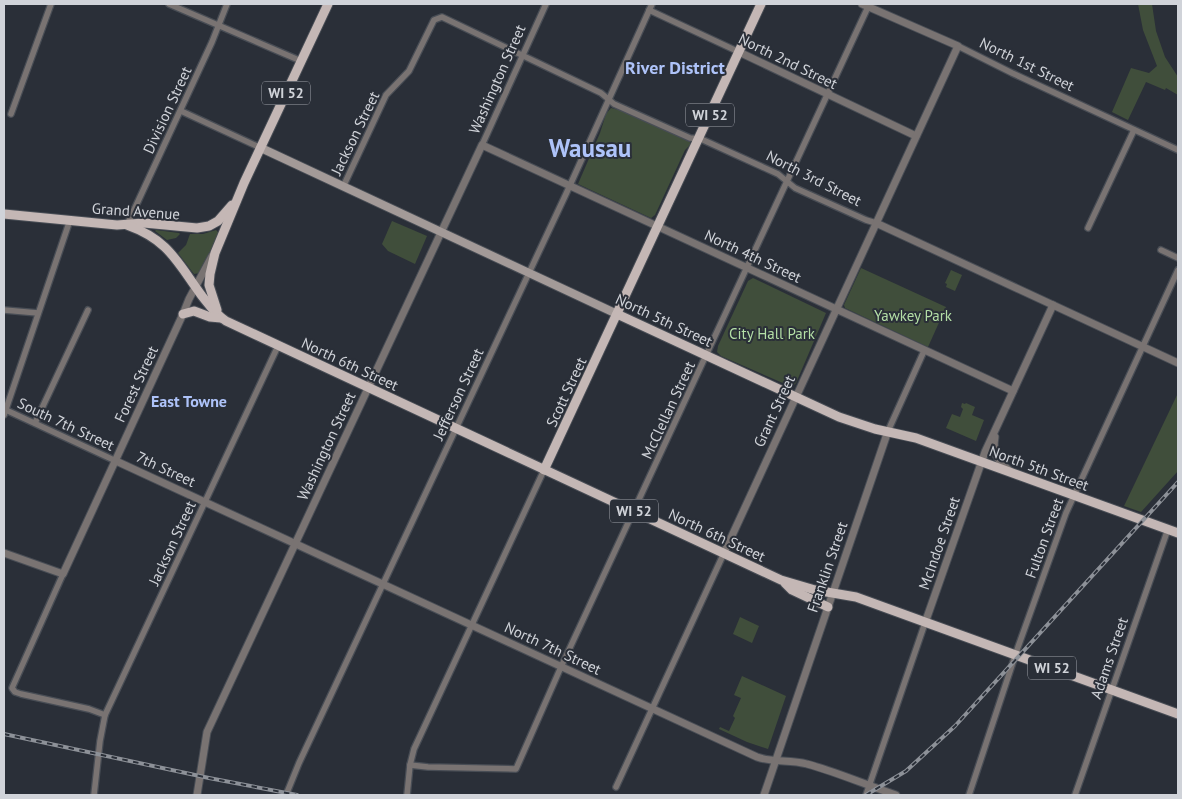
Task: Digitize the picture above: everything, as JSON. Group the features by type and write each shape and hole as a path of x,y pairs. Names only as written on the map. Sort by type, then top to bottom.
{"main road":[{"name":"Forest Street","path":"216,249 244,183 328,4"},
{"name":"Scott Street","path":"544,470 761,4"},
{"name":"North 5th Street","path":"261,148 839,417 916,438 1178,532"},
{"name":"Grand Avenue","path":"4,214 127,225 149,224 189,228 209,226 224,216 244,183"},
{"name":"North 6th Street","path":"127,225 150,235 163,244 222,318 544,470 781,580 809,589 856,597 1178,714"},
{"name":"WI 52","path":"216,249 209,284 214,302 222,318"},
{"path":"183,314 194,311 222,318"},
{"path":"781,580 792,590 828,607"}],"street":[{"path":"10,114 51,4"},
{"path":"169,4 219,24 301,62"},
{"name":"Division Street","path":"127,225 181,111 227,4"},
{"name":"Washington Street","path":"196,795 207,732 482,146 546,4"},
{"name":"Jefferson Street","path":"286,795 652,4"},
{"name":"North 1st Street","path":"865,5 958,46 1178,150"},
{"name":"McClellan Street","path":"410,765 428,768 516,769 561,667 828,94 865,5"},
{"name":"North 2nd Street","path":"649,10 916,136"},
{"name":"North 3rd Street","path":"440,17 506,46 522,56 601,93 609,100 688,138 699,139 778,174 799,190 876,223 1178,363"},
{"name":"Jackson Street","path":"343,186 386,96 409,71 433,22 440,17"},
{"name":"Grant Street","path":"616,787 958,46"},
{"path":"181,111 261,148"},
{"path":"1088,228 1134,130"},
{"name":"North 4th Street","path":"482,146 1013,391"},
{"path":"5,412 7,398 70,220"},
{"name":"Forest Street","path":"106,715 90,709 21,694 12,689 12,685 195,286 216,249"},
{"path":"1161,250 1178,258"},
{"name":"Fulton Street","path":"969,795 1016,655 1074,495 1178,270"},
{"name":"McIndoe Street","path":"866,795 981,462 1052,305"},
{"path":"4,310 38,313"},
{"path":"35,423 88,310"},
{"name":"Jackson Street","path":"94,795 98,754 106,715 278,346"},
{"name":"Franklin Street","path":"764,795 888,431 924,351"},
{"name":"South 7th Street","path":"5,412 35,423 116,461"},
{"path":"996,429 995,452 1000,462 1012,473"},
{"name":"7th Street","path":"116,461 205,502"},
{"name":"Scott Street","path":"407,795 410,765 414,749 544,470"},
{"name":"North 7th Street","path":"205,502 760,758 807,763 896,795"},
{"name":"Adams Street","path":"1075,795 1168,529"},
{"path":"4,553 63,574"}],"green space":[{"path":"1138,4 1152,4 1156,31 1165,57 1178,77 1178,95 1166,88 1165,90 1146,82 1128,120 1112,112 1131,68 1149,73 1157,66 1143,30"},
{"path":"611,108 623,111 690,142 655,215 651,218 578,184 606,114"},
{"path":"392,221 427,236 415,264 388,251 382,244"},
{"path":"156,230 180,234 176,238 167,240"},
{"path":"216,230 219,233 200,273 194,274 178,253 186,245 190,234 203,234"},
{"name":"Yawkey Park","path":"861,268 946,307 928,347 845,308 844,305"},
{"path":"951,270 962,275 955,291 946,287 947,284 945,283"},
{"name":"City Hall Park","path":"753,278 826,313 796,383 792,387 721,356 717,352 748,281"},
{"path":"1178,393 1178,471 1141,512 1124,506"},
{"path":"962,403 975,407 972,415 984,420 976,441 946,428 952,414 960,417 963,409 961,407"},
{"path":"740,617 759,626 752,643 733,634"},
{"path":"742,676 786,696 768,749 719,729 720,727 729,731 735,718 733,716 741,698 734,695"}],"railway":[{"path":"866,795 906,771 955,726 1178,482"},
{"path":"4,734 297,795"}],"district":[{"name":"River District","path":"675,67"},
{"name":"Wausau","path":"590,148"},
{"name":"East Towne","path":"189,401"}]}
